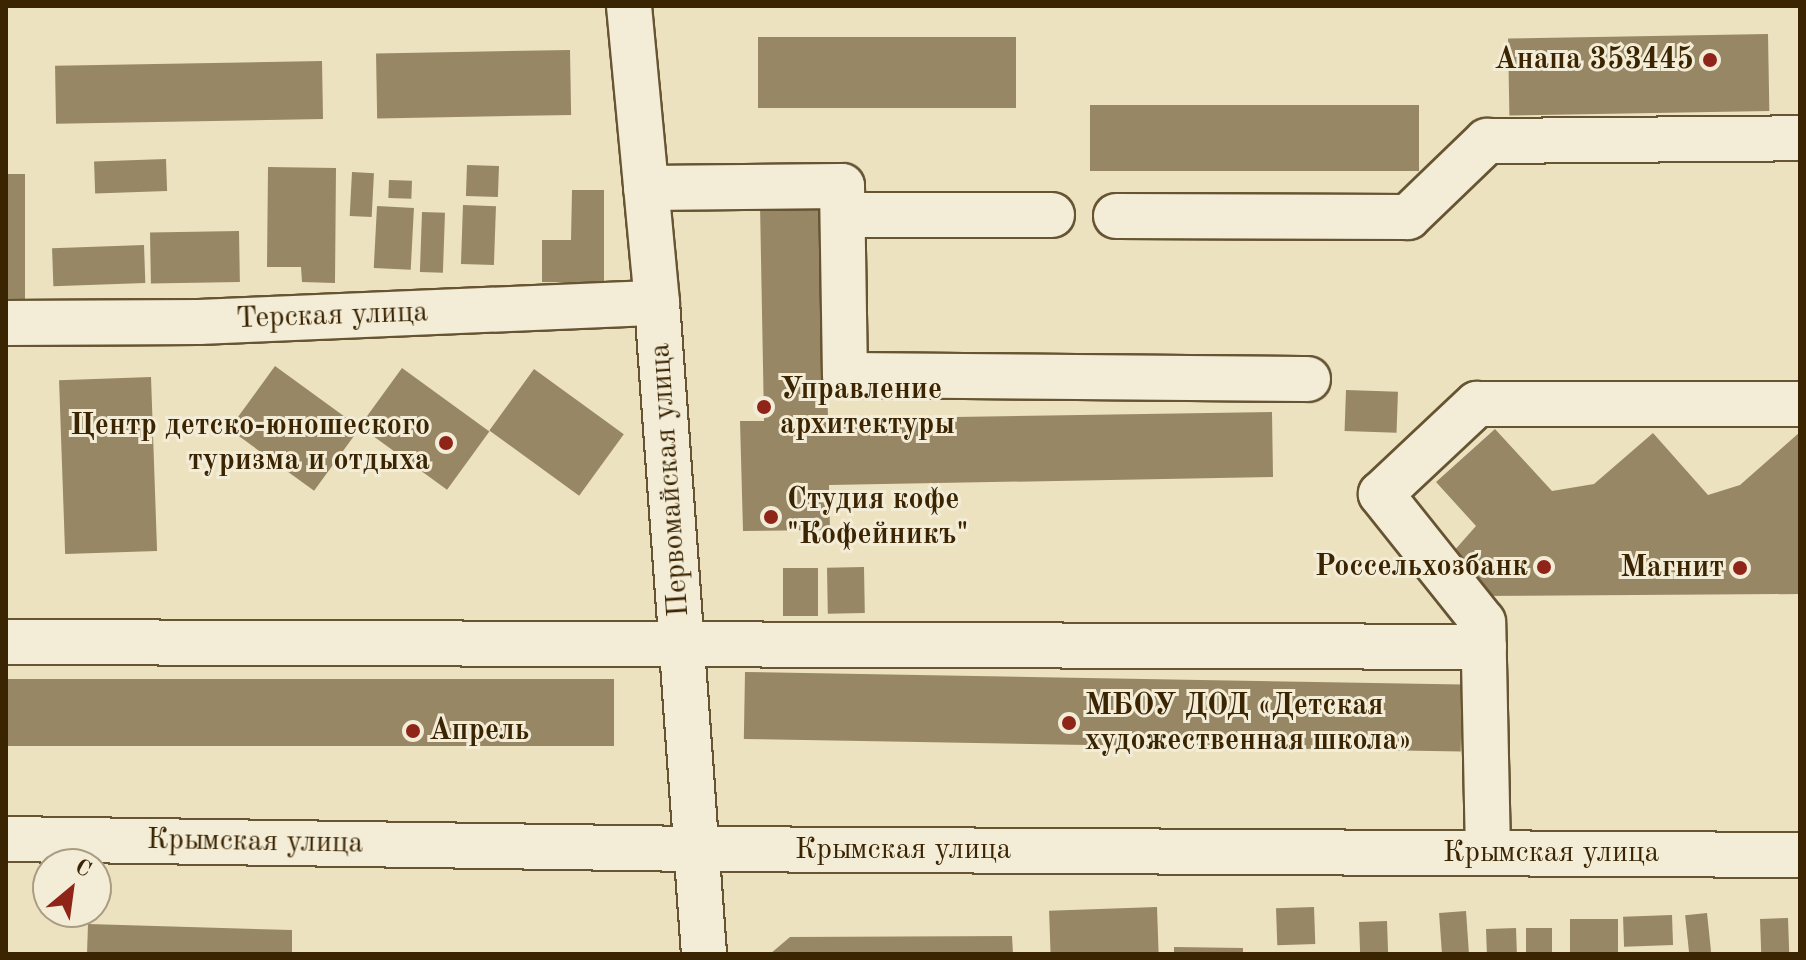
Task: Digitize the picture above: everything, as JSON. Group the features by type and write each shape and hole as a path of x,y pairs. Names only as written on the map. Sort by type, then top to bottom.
{"street":[{"name":"Первомайская улица","path":"629,6 657,303 704,954"},
{"path":"1116,216 1408,217 1487,141 1800,138"},
{"path":"646,188 842,186 845,375 1308,379"},
{"path":"843,215 1052,215"},
{"name":"Терская улица","path":"6,323 199,322 657,303"},
{"path":"1488,852 1483,622 1381,494 1477,404 1800,404"},
{"path":"6,642 1484,647"},
{"name":"Крымская улица","path":"6,839 696,849 1800,855"}],"building":[{"path":"1768,34 1769,111 1509,116 1508,39"},
{"path":"758,37 1016,37 1016,108 758,108"},
{"path":"570,50 571,115 377,118 376,53"},
{"path":"322,61 323,119 56,124 55,66"},
{"path":"1090,105 1419,105 1419,171 1090,171"},
{"path":"166,159 167,191 95,193 94,162"},
{"path":"467,165 499,166 498,197 466,196"},
{"path":"268,167 336,168 335,283 302,282 301,267 267,267"},
{"path":"352,172 374,173 372,217 350,216"},
{"path":"6,174 25,174 25,300 6,300"},
{"path":"389,180 412,181 411,199 388,198"},
{"path":"572,190 604,190 604,283 542,282 542,240 571,240"},
{"path":"760,204 823,204 828,419 1272,412 1273,477 829,485 830,530 743,531 740,421 764,421"},
{"path":"463,205 496,206 494,265 461,264"},
{"path":"377,206 414,208 411,270 374,268"},
{"path":"422,212 445,213 443,273 420,272"},
{"path":"239,231 240,282 151,284 150,233"},
{"path":"144,245 145,283 53,286 52,248"},
{"path":"275,366 360,428 314,491 229,429"},
{"path":"402,368 489,431 447,490 360,426"},
{"path":"534,369 624,434 579,496 489,430"},
{"path":"151,377 157,551 65,554 59,380"},
{"path":"1346,390 1398,392 1397,433 1345,431"},
{"path":"1495,429 1552,491 1594,484 1653,433 1708,495 1740,485 1800,432 1800,594 1473,596 1445,561 1476,526 1436,482"},
{"path":"864,567 865,613 828,614 827,568"},
{"path":"783,568 818,568 818,616 783,616"},
{"path":"745,672 1462,685 1461,752 744,739"},
{"path":"6,679 614,679 614,746 6,746"},
{"path":"1157,907 1159,954 1051,954 1049,911"},
{"path":"1314,907 1315,944 1277,945 1276,908"},
{"path":"1466,911 1469,954 1442,954 1439,913"},
{"path":"1707,913 1711,952 1689,954 1685,915"},
{"path":"1672,915 1673,945 1624,947 1623,917"},
{"path":"1788,918 1789,954 1761,954 1760,919"},
{"path":"1570,919 1618,919 1618,954 1570,954"},
{"path":"1387,921 1388,954 1360,954 1359,922"},
{"path":"112,925 292,930 292,954 87,954 88,928 112,928"},
{"path":"1516,928 1517,954 1487,954 1486,929"},
{"path":"1526,928 1552,928 1552,954 1526,954"},
{"path":"1012,936 1013,954 770,954 790,937"},
{"path":"1174,947 1243,948 1243,954 1174,954"}],"place":[{"name":"Анапа 353445","path":"1710,60"},
{"name":"Управление архитектуры","path":"764,407"},
{"name":"Центр детско-юношеского туризма и отдыха","path":"446,443"},
{"name":"Студия кофе \"Кофейникъ\"","path":"771,517"},
{"name":"Россельхозбанк","path":"1544,567"},
{"name":"Магнит","path":"1740,568"},
{"name":"МБОУ ДОД «Детская художественная школа»","path":"1069,723"},
{"name":"Апрель","path":"413,731"}]}
